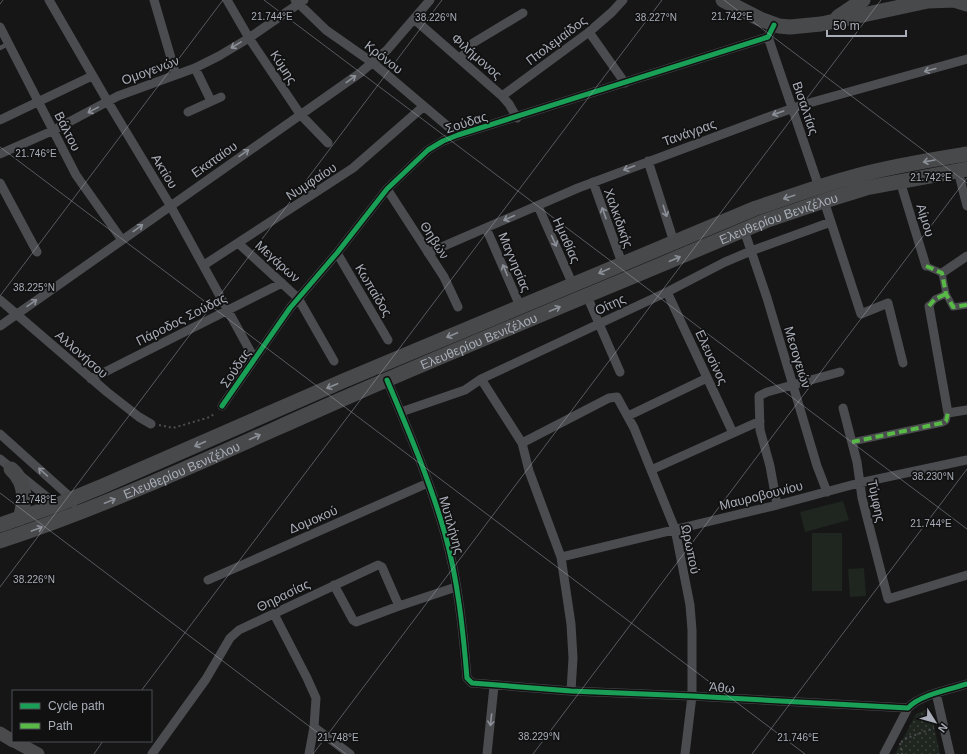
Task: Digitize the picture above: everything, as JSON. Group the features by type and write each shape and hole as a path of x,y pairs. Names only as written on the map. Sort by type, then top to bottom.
{"main road":[{"path":"723,0 760,19 771,31 824,23 899,4 954,0 967,4"},
{"path":"824,23 843,14 863,0"},
{"name":"Ελευθερίου Βενιζέλου","path":"0,525 57,505 336,384 756,208 819,187 884,170 967,154"},
{"name":"Ελευθερίου Βενιζέλου","path":"0,541 74,515 134,491 387,380 765,221 866,188 963,170"},
{"path":"5,464 20,479 22,485 23,499 20,518"},
{"path":"0,733 12,740"},
{"path":"15,742 38,754"}],"street":[{"name":"Ακτίου","path":"49,0 92,76 170,205 254,358"},
{"path":"154,0 176,75"},
{"name":"Κύμης","path":"227,0 249,38 300,114 328,142"},
{"name":"Εκαταίου","path":"0,326 170,205 348,82 387,50 430,0"},
{"name":"Πτολεμαίδος","path":"502,96 589,32 623,0"},
{"name":"Ομογενών","path":"0,154 52,131 126,93 195,68 219,56 249,38 299,1"},
{"name":"Κρόνου","path":"299,1 326,30 373,63 458,135"},
{"path":"460,59 473,43 523,13"},
{"name":"Φιλήμονος","path":"414,19 502,96 509,104 517,118"},
{"name":"Βάλτου","path":"0,27 4,46 38,102 76,175 122,240"},
{"name":"Σούδας","path":"222,406 254,358 298,298 337,253 387,189 428,150 443,141 458,135 517,118 625,83 771,31"},
{"name":"Βισαλτίας","path":"771,31 792,108 819,187"},
{"path":"589,32 625,83"},
{"name":"Τανάγρας","path":"428,253 593,182 792,108 967,59"},
{"path":"195,68 211,101"},
{"path":"0,120 92,76"},
{"path":"188,112 221,97"},
{"name":"Νυμφαίου","path":"204,265 353,168 424,106"},
{"path":"648,161 674,242"},
{"path":"963,170 967,206"},
{"name":"Χαλκιδικής","path":"593,182 622,263"},
{"name":"Αίμου","path":"900,182 926,266"},
{"path":"0,183 38,252"},
{"name":"Θηβών","path":"387,189 444,277 458,307"},
{"path":"824,201 861,314 888,303 903,363"},
{"name":"Ημαθίας","path":"538,206 573,285"},
{"name":"Οίτης","path":"401,412 465,390 481,379 667,292 724,262 831,222"},
{"name":"Μαγνησίας","path":"486,228 520,306"},
{"name":"Μεσογειών","path":"744,230 793,384 817,466 827,492"},
{"name":"Μεγάρων","path":"238,243 298,298 334,361"},
{"name":"Κωπαίδος","path":"337,253 388,340"},
{"path":"942,273 967,256"},
{"path":"926,266 942,273"},
{"path":"942,273 946,294 953,307 967,304"},
{"name":"Πάροδος Σούδας","path":"91,379 282,283"},
{"name":"Ελευσίνος","path":"667,292 733,433"},
{"path":"852,442 946,421 948,413 929,306 935,299 946,294"},
{"path":"587,296 620,372"},
{"name":"Αλλονήσου","path":"0,300 91,379 139,417 151,424"},
{"path":"778,505 770,466 760,430 758,397 766,392 840,372"},
{"path":"628,416 707,378"},
{"path":"481,379 522,443 529,471 561,557 571,624 571,691"},
{"name":"Μυτιλήνης","path":"387,380 428,483 445,535 456,587 463,632 467,678 470,682"},
{"name":"Ωρωπού","path":"522,443 609,398 617,397 628,416 675,529 690,605 692,630 692,696 685,754"},
{"name":"Τύμφης","path":"843,408 857,462 859,483 888,599 967,575"},
{"path":"948,413 967,410"},
{"path":"651,470 760,421"},
{"path":"0,434 71,499 74,506 74,515"},
{"name":"Μαυροβουνίου","path":"561,557 778,505 859,483 967,460"},
{"path":"5,464 57,505 74,515"},
{"name":"Δομοκού","path":"208,580 428,483"},
{"name":"Θηρασίας","path":"152,754 206,679 230,638 239,630 378,565 382,568 399,606"},
{"path":"334,585 353,620 356,622 456,587"},
{"path":"274,614 314,693 316,704 314,727 308,754"},
{"name":"Άθω","path":"470,682 494,686 571,691 908,708"},
{"path":"884,754 908,708 916,700 967,684"},
{"path":"487,754 494,686"},
{"path":"936,694 950,754"},
{"path":"314,727 350,754"}],"path":[{"path":"151,424 173,428 210,417 222,406"},
{"path":"900,743 907,738 943,725"}],"shaded area":[{"path":"843,501 849,520 805,532 800,512"},
{"path":"812,533 842,533 842,591 812,591"},
{"path":"864,568 866,596 850,597 848,569"},
{"path":"930,708 940,754 895,754 916,714"}],"marked path":[{"path":"926,266 942,273 946,294 953,307 967,305"},
{"path":"929,306 935,299 946,294"},
{"path":"852,442 942,423 946,421 948,413"}],"cycle path":[{"path":"222,406 290,308 337,253 387,189 428,150 443,141 458,135 768,37 774,25"},
{"path":"387,380 426,475 450,551 462,623 467,678 472,683 571,691 908,708 913,703 927,696 967,684"}]}
